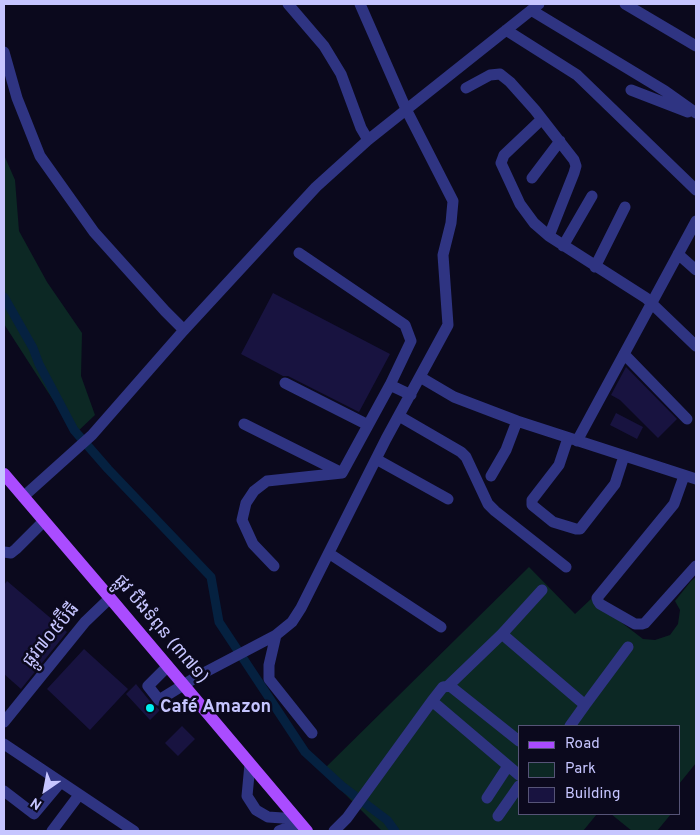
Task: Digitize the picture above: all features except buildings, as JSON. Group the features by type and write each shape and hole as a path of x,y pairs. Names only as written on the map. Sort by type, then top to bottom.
{"main road":[{"name":"ផ្លូវ បឹងទំពុន (៣៧១)","path":"4,474 301,824"}],"street":[{"path":"288,4 324,46 336,67 361,128 368,140"},
{"path":"168,666 148,686 158,700 256,647 276,635 292,622 302,608 376,459 448,325 443,255 451,223 453,201 406,109 360,4"},
{"path":"625,4 696,46"},
{"path":"24,497 92,435 184,330 316,187 368,140 535,7 657,86 696,114"},
{"path":"506,30 577,75 696,190"},
{"path":"4,52 18,98 40,156 94,232 184,330"},
{"path":"466,88 490,75 500,74 536,110 574,160 576,166 549,236"},
{"path":"631,90 696,114"},
{"path":"542,119 504,155 502,163 520,204 534,223 549,236 646,298 696,346"},
{"path":"532,178 560,141"},
{"path":"563,246 592,196"},
{"path":"595,267 625,207"},
{"path":"624,456 615,484 580,529 548,519 532,505 531,502 559,465 624,354 696,221"},
{"path":"299,253 405,325 411,341 390,385 342,472"},
{"path":"678,254 696,270"},
{"path":"624,354 687,419"},
{"path":"420,377 454,397 517,421 572,440 691,475 674,504 597,598 600,604 635,624 645,623 696,566"},
{"path":"285,383 368,425"},
{"path":"390,385 411,395"},
{"path":"399,416 461,452 466,457 488,504 566,567"},
{"path":"492,476 506,450 517,421"},
{"path":"244,424 342,472"},
{"path":"376,459 448,499"},
{"path":"274,566 253,544 242,520 246,503 254,491 267,481 342,472"},
{"path":"4,552 16,550 44,521"},
{"path":"330,554 441,627"},
{"path":"334,831 346,818 443,687 448,686 502,634 542,590"},
{"name":"ផ្លូវ៧០៥ប៊ីធី","path":"4,722 85,622 110,598"},
{"path":"502,634 585,705"},
{"path":"276,635 269,665 269,679 312,733"},
{"path":"571,725 628,647"},
{"path":"448,686 518,740"},
{"path":"432,701 518,773"},
{"path":"4,744 134,831"},
{"path":"250,764 247,796 256,810 268,817 301,824"},
{"path":"487,798 508,766"},
{"path":"4,791 34,814 60,783"},
{"path":"498,816 518,787"},
{"path":"52,831 79,795"},
{"path":"280,831 301,824"}],"green space":[{"path":"4,155 15,180 19,231 47,282 82,333 81,376 95,415 75,434 4,324"},
{"path":"529,567 575,614 591,599 643,639 655,640 670,635 678,624 680,610 675,601 696,577 696,763 680,783 680,725 518,725 518,815 596,815 583,831 382,831 322,771"},
{"path":"612,815 670,815 657,831 632,831"}],"waterway":[{"path":"4,297 33,348 39,364 74,430 108,469 211,577 219,622 305,752 342,786 387,820 395,831"}],"place":[{"name":"Café Amazon","path":"150,708"}]}
